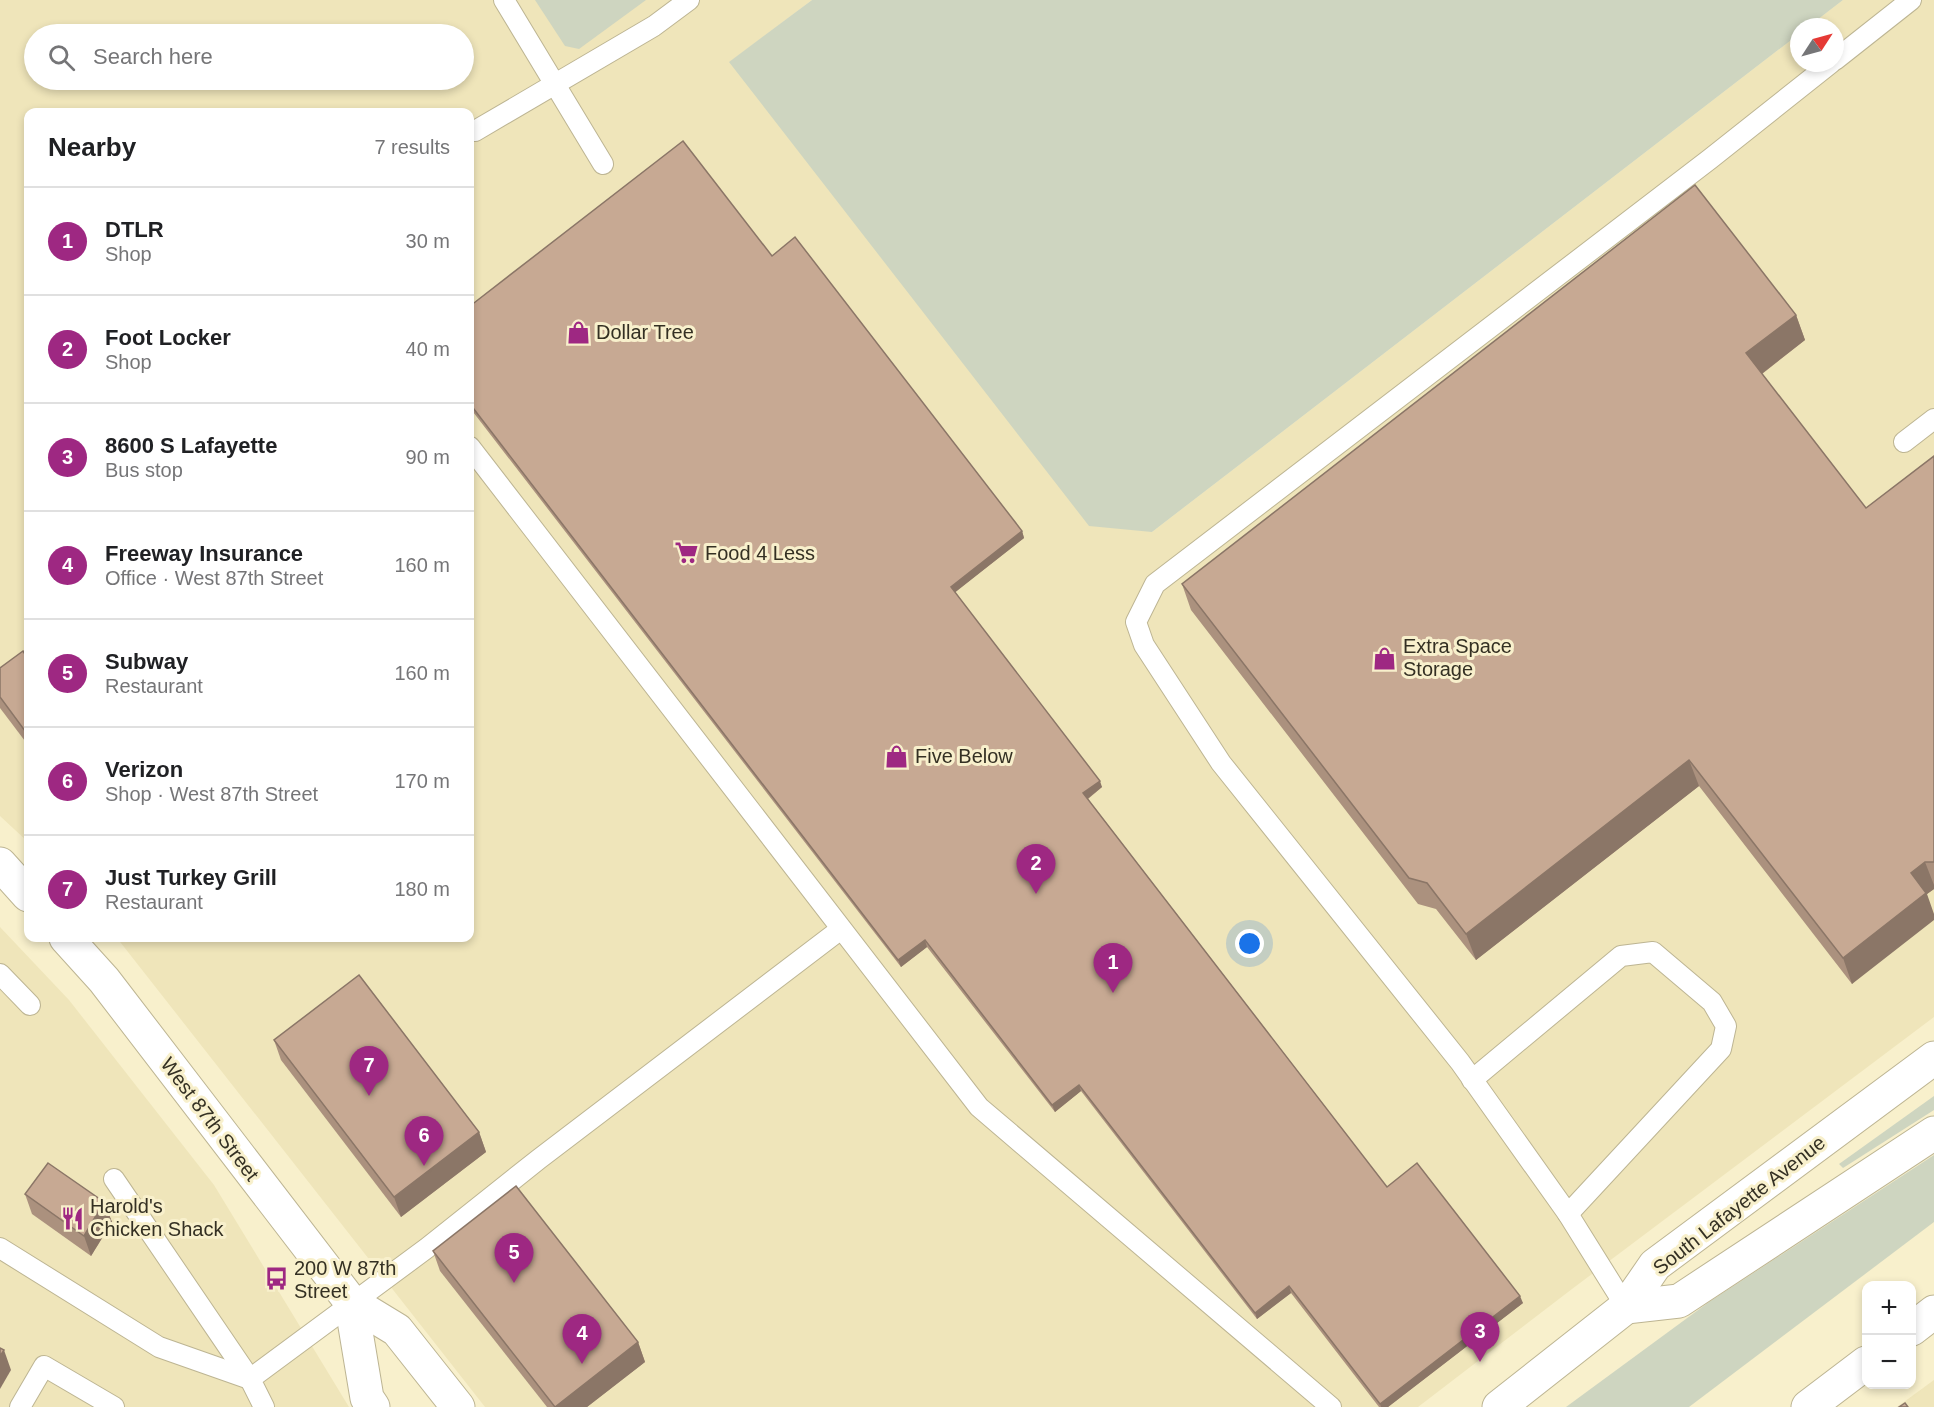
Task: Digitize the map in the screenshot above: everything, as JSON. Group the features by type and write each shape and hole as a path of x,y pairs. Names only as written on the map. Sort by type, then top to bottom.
{"main road":[{"path":"0,864 24,891"},
{"name":"West 87th Street","path":"70,942 104,980 351,1302 397,1330 458,1407"},
{"name":"South Lafayette Avenue","path":"1499,1407 1626,1307 1654,1265 1934,1058"},
{"path":"1626,1307 1679,1301 1934,1133"},
{"name":"West 87th Street","path":"351,1302 367,1398 373,1407"},
{"path":"1916,1325 1934,1312"},
{"path":"1808,1407 1862,1366"}],"lane":[{"path":"504,0 603,164"},
{"path":"475,132 654,26 689,0"},
{"path":"1844,53 1911,0"},
{"path":"1626,1307 1568,1214 1460,1062 1221,763 1144,645 1136,622 1155,584 1710,159 1820,72"},
{"path":"1904,442 1934,419"},
{"path":"474,452 979,1107 1331,1407"},
{"path":"250,1379 351,1302 427,1248 538,1160 841,929"},
{"path":"1472,1080 1621,956 1653,952 1712,1002 1726,1026 1721,1049 1568,1214"},
{"path":"0,974 30,1005"},
{"path":"114,1179 250,1379 264,1407"},
{"path":"0,1248 159,1347 250,1379"},
{"path":"20,1407 44,1366 114,1407"}],"shaded area":[{"path":"0,0 812,0 730,62 1152,532 1790,41 1790,72 1844,72 1844,18 1820,18 1843,0 1934,0 1934,1017 1418,1407 485,1407 120,942 474,942 474,108 24,108 24,838 0,816"},
{"path":"0,927 69,1000 214,1185 349,1407 0,1407"},
{"path":"1934,1380 1934,1407 1897,1407"}],"green space":[{"path":"535,0 646,0 579,49 565,46"},
{"path":"812,0 1843,0 1820,18 1790,18 1790,41 1152,532 1089,526 729,62"},
{"path":"1934,1096 1934,1110 1843,1168 1839,1164"},
{"path":"1934,1155 1934,1222 1689,1407 1566,1407 1709,1302"}],"building":[{"path":"683,141 772,256 795,237 1022,531 951,587 1100,781 1083,793 1387,1187 1417,1163 1520,1296 1380,1404 1289,1286 1255,1313 1079,1085 1052,1105 925,940 898,960 474,409 474,303"},
{"path":"1695,185 1796,315 1746,353 1866,508 1934,456 1934,862 1925,862 1911,873 1926,893 1843,958 1689,760 1466,934 1427,883 1409,878 1182,584"},
{"path":"23,651 24,730 0,697 0,668"},
{"path":"359,975 479,1132 394,1197 274,1040"},
{"path":"48,1163 104,1202 84,1236 25,1194"},
{"path":"516,1186 638,1342 555,1407 433,1251"}],"place":[{"name":"Dollar Tree","path":"578,332"},
{"name":"Food 4 Less","path":"687,553"},
{"name":"Extra Space Storage","path":"1385,658"},
{"name":"Five Below","path":"897,756"},
{"name":"Foot Locker","path":"1036,894"},
{"name":"DTLR","path":"1113,993"},
{"name":"Just Turkey Grill","path":"369,1096"},
{"name":"Verizon","path":"424,1166"},
{"name":"Harold's Chicken Shack","path":"72,1218"},
{"name":"200 W 87th Street","path":"276,1279"},
{"name":"Subway","path":"514,1283"},
{"name":"8600 S Lafayette","path":"1480,1362"},
{"name":"Freeway Insurance","path":"582,1364"}]}
